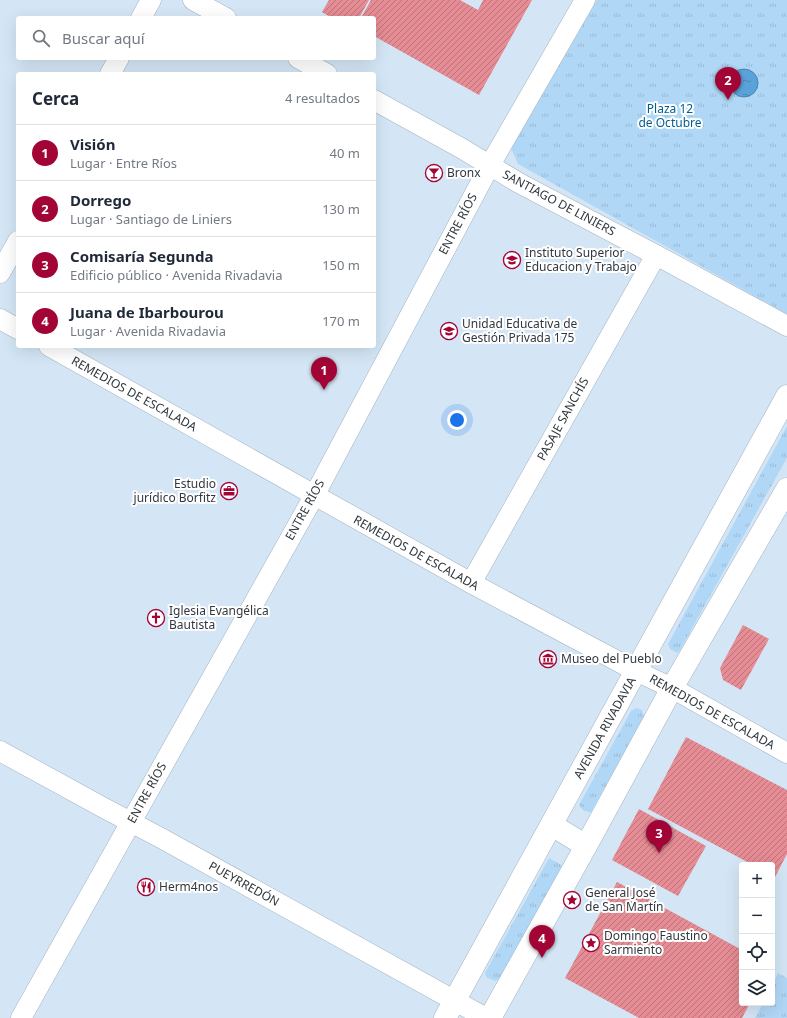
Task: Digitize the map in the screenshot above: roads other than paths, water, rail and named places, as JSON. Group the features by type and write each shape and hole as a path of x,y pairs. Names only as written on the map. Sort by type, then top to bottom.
{"main road":[{"name":"AVENIDA RIVADAVIA","path":"450,1009 787,396"},
{"path":"490,1018 672,688 787,489"},
{"path":"552,825 586,846"}],"street":[{"path":"142,16 151,0"},
{"path":"193,0 222,16"},
{"name":"ENTRE RÍOS","path":"21,1018 314,496 490,165 585,0"},
{"path":"111,72 118,60"},
{"path":"302,60 323,72"},
{"name":"SANTIAGO DE LINIERS","path":"376,101 461,148 519,183 787,326"},
{"path":"0,273 16,245"},
{"name":"PASAJE SANCHÍS","path":"471,583 656,255"},
{"path":"0,319 16,328"},
{"name":"REMEDIOS DE ESCALADA","path":"53,348 471,583 672,688 787,753"},
{"name":"PUEYRREDÓN","path":"0,751 168,842 450,1009 486,1018"}],"water":[{"path":"744,69 754,73 758,83 754,93 744,97 734,93 730,83 734,73"}],"place":[{"name":"Dorrego","path":"728,100"},
{"name":"Bronx","path":"434,173"},
{"name":"Instituto Superior Educacion y Trabajo","path":"512,260"},
{"name":"Unidad Educativa de Gestión Privada 175","path":"449,331"},
{"name":"Visión","path":"324,390"},
{"name":"Estudio jurídico Borfitz","path":"229,491"},
{"name":"Iglesia Evangélica Bautista","path":"156,618"},
{"name":"Museo del Pueblo","path":"548,659"},
{"name":"Comisaría Segunda","path":"659,853"},
{"name":"Herm4nos","path":"146,887"},
{"name":"General José de San Martín","path":"572,900"},
{"name":"Domingo Faustino Sarmiento","path":"591,943"},
{"name":"Juana de Ibarbourou","path":"542,958"}],"park label":[{"name":"Plaza 12 de Octubre","path":"670,116"}]}
